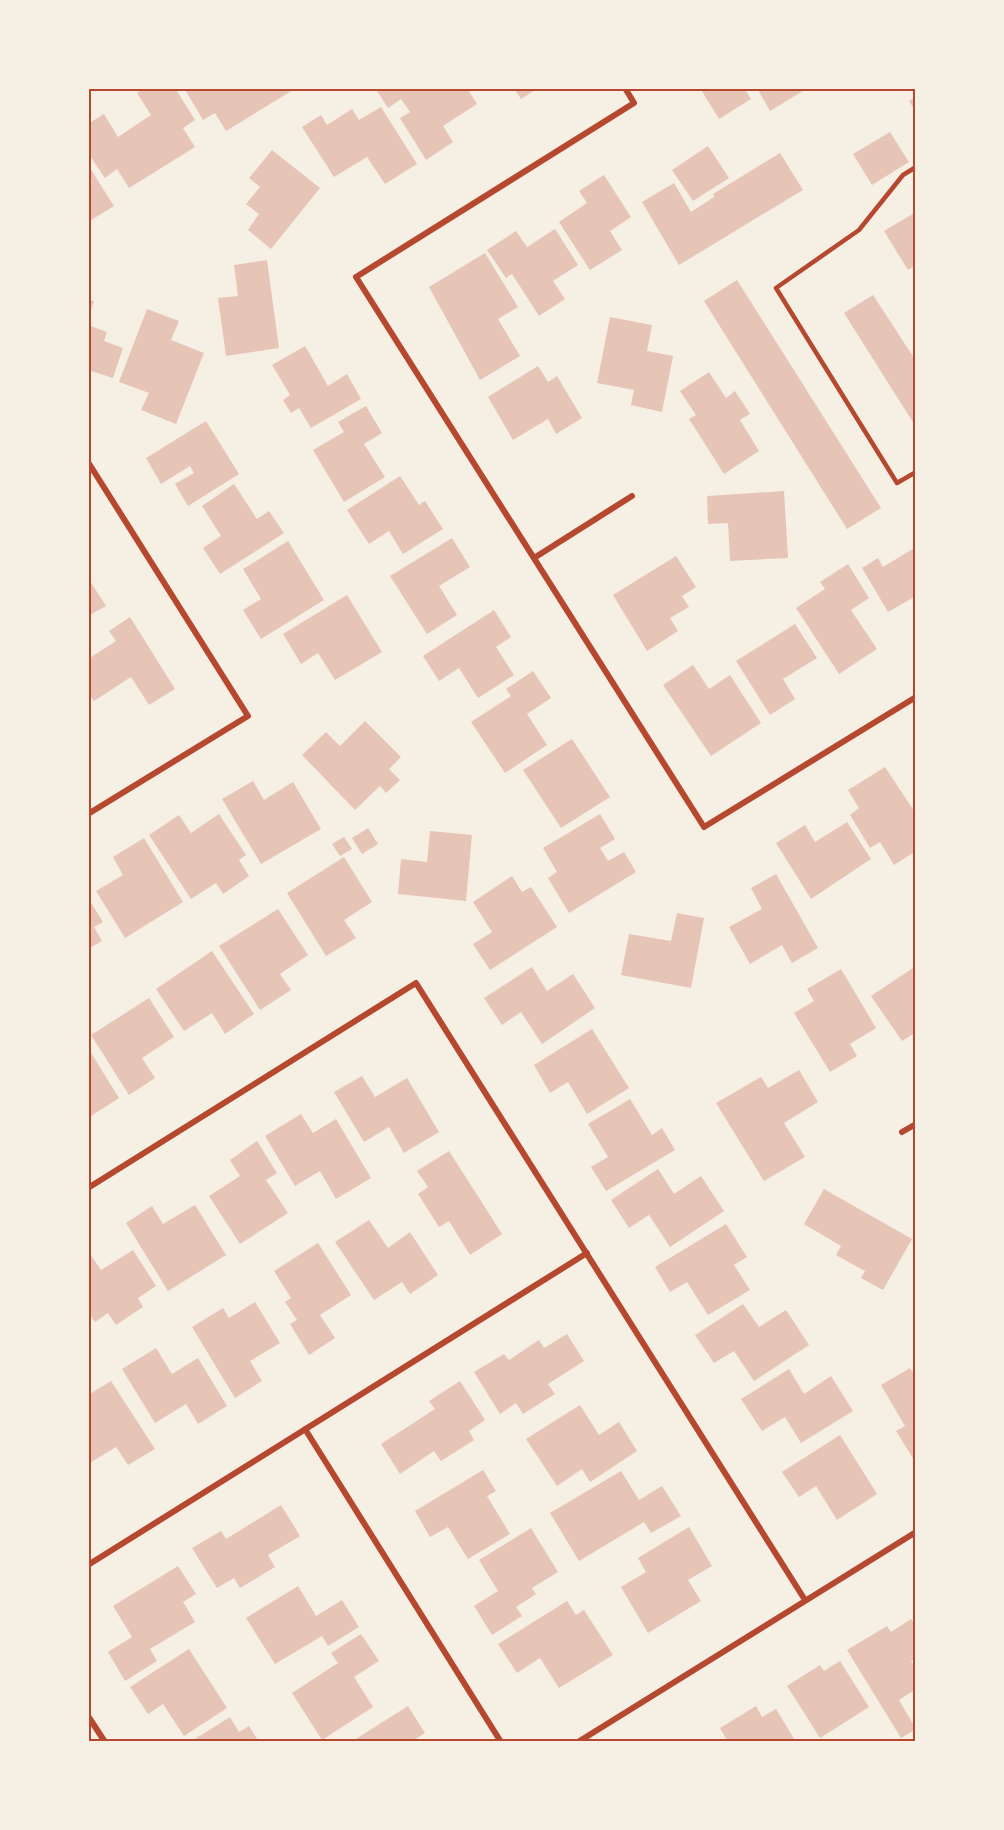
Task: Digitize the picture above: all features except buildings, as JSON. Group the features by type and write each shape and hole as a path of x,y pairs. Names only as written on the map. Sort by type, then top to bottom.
{"street":[{"path":"625,88 634,103 356,277 704,827 915,698"},
{"path":"88,462 248,716 88,814"},
{"path":"534,558 632,496"},
{"path":"88,1188 416,982 805,1600"},
{"path":"902,1132 915,1124"},
{"path":"88,1565 587,1253"},
{"path":"305,1429 501,1742"},
{"path":"578,1742 915,1532"},
{"path":"88,1716 105,1742"}],"lane":[{"path":"915,167 903,175 859,231 776,288 897,483 915,472"}]}
